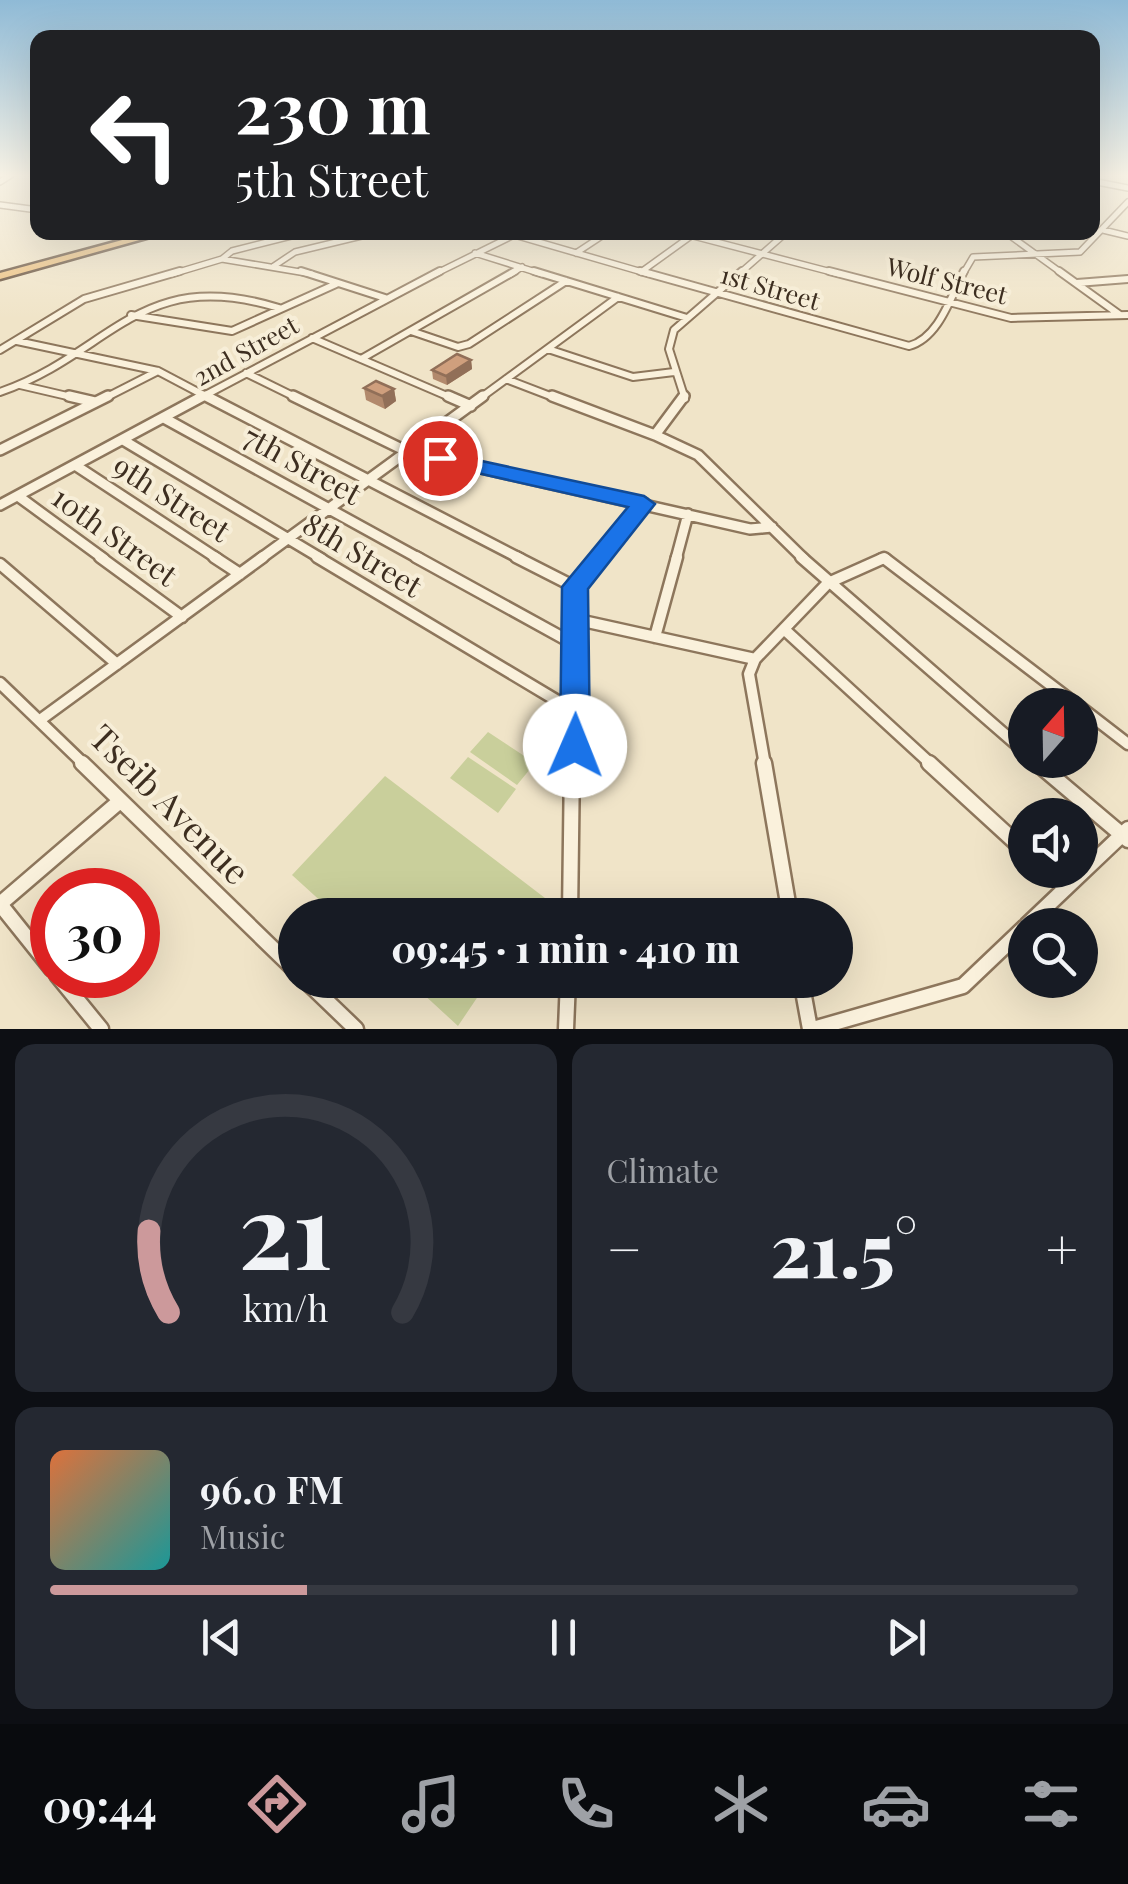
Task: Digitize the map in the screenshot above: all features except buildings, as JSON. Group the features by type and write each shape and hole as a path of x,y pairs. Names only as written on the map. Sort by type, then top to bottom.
{"highway":[{"path":"0,276 134,240"}],"street":[{"path":"1100,233 1109,223"},
{"path":"1103,230 1128,236"},
{"path":"0,350 84,299 275,240"},
{"path":"274,266 295,252 345,240"},
{"name":"2nd Street","path":"0,506 385,298 503,240"},
{"name":"1st Street","path":"535,240 898,345 915,345 923,340 969,261 978,254 1037,254"},
{"path":"576,253 596,240"},
{"path":"642,272 686,240"},
{"name":"Wolf Street","path":"706,240 948,303 1027,319 1124,315"},
{"path":"655,434 685,400 667,342 687,318 778,240"},
{"path":"1017,240 1124,315"},
{"path":"1037,254 1080,252 1093,240"},
{"path":"476,253 687,318"},
{"path":"222,259 274,266 385,298"},
{"path":"362,359 522,267"},
{"path":"1076,282 1128,279"},
{"path":"411,331 458,347 468,344 567,280"},
{"path":"131,315 223,332 322,287 343,284"},
{"path":"0,392 20,385 77,352 148,306 208,291 260,300 280,308"},
{"path":"40,720 618,296"},
{"path":"312,338 472,406"},
{"path":"16,340 158,371 575,587"},
{"path":"548,348 633,377 674,372"},
{"path":"0,450 158,371"},
{"path":"246,374 406,451 750,529 772,527"},
{"path":"506,380 655,434 698,455 828,583 1008,737"},
{"path":"20,385 97,402"},
{"name":"7th Street","path":"164,418 574,644"},
{"name":"8th Street","path":"123,440 576,712"},
{"name":"9th Street","path":"75,465 240,574"},
{"name":"10th Street","path":"18,496 182,617"},
{"path":"571,898 575,587 644,504"},
{"path":"655,637 688,514"},
{"path":"787,898 748,687 756,659 828,583 884,558 1054,688"},
{"path":"0,564 118,664"},
{"path":"574,619 756,659"},
{"path":"786,631 1008,835"},
{"name":"Tseib Avenue","path":"0,683 278,954"},
{"path":"1098,721 1128,744"},
{"path":"1056,778 1126,835 1098,860"},
{"path":"42,868 120,801"},
{"path":"30,878 0,904 30,942"},
{"path":"1045,908 1066,888"},
{"path":"805,998 812,1029 963,986 1008,943"},
{"path":"76,998 101,1029"},
{"path":"324,998 356,1029"},
{"path":"566,1029 567,998"}],"green space":[{"path":"488,732 535,763 517,785 470,752"},
{"path":"468,757 516,789 498,813 450,778"},
{"path":"385,776 545,898 317,898 292,875"},
{"path":"428,998 477,998 458,1026"}],"route":[{"path":"440,458 644,504 575,587 575,746"}]}
